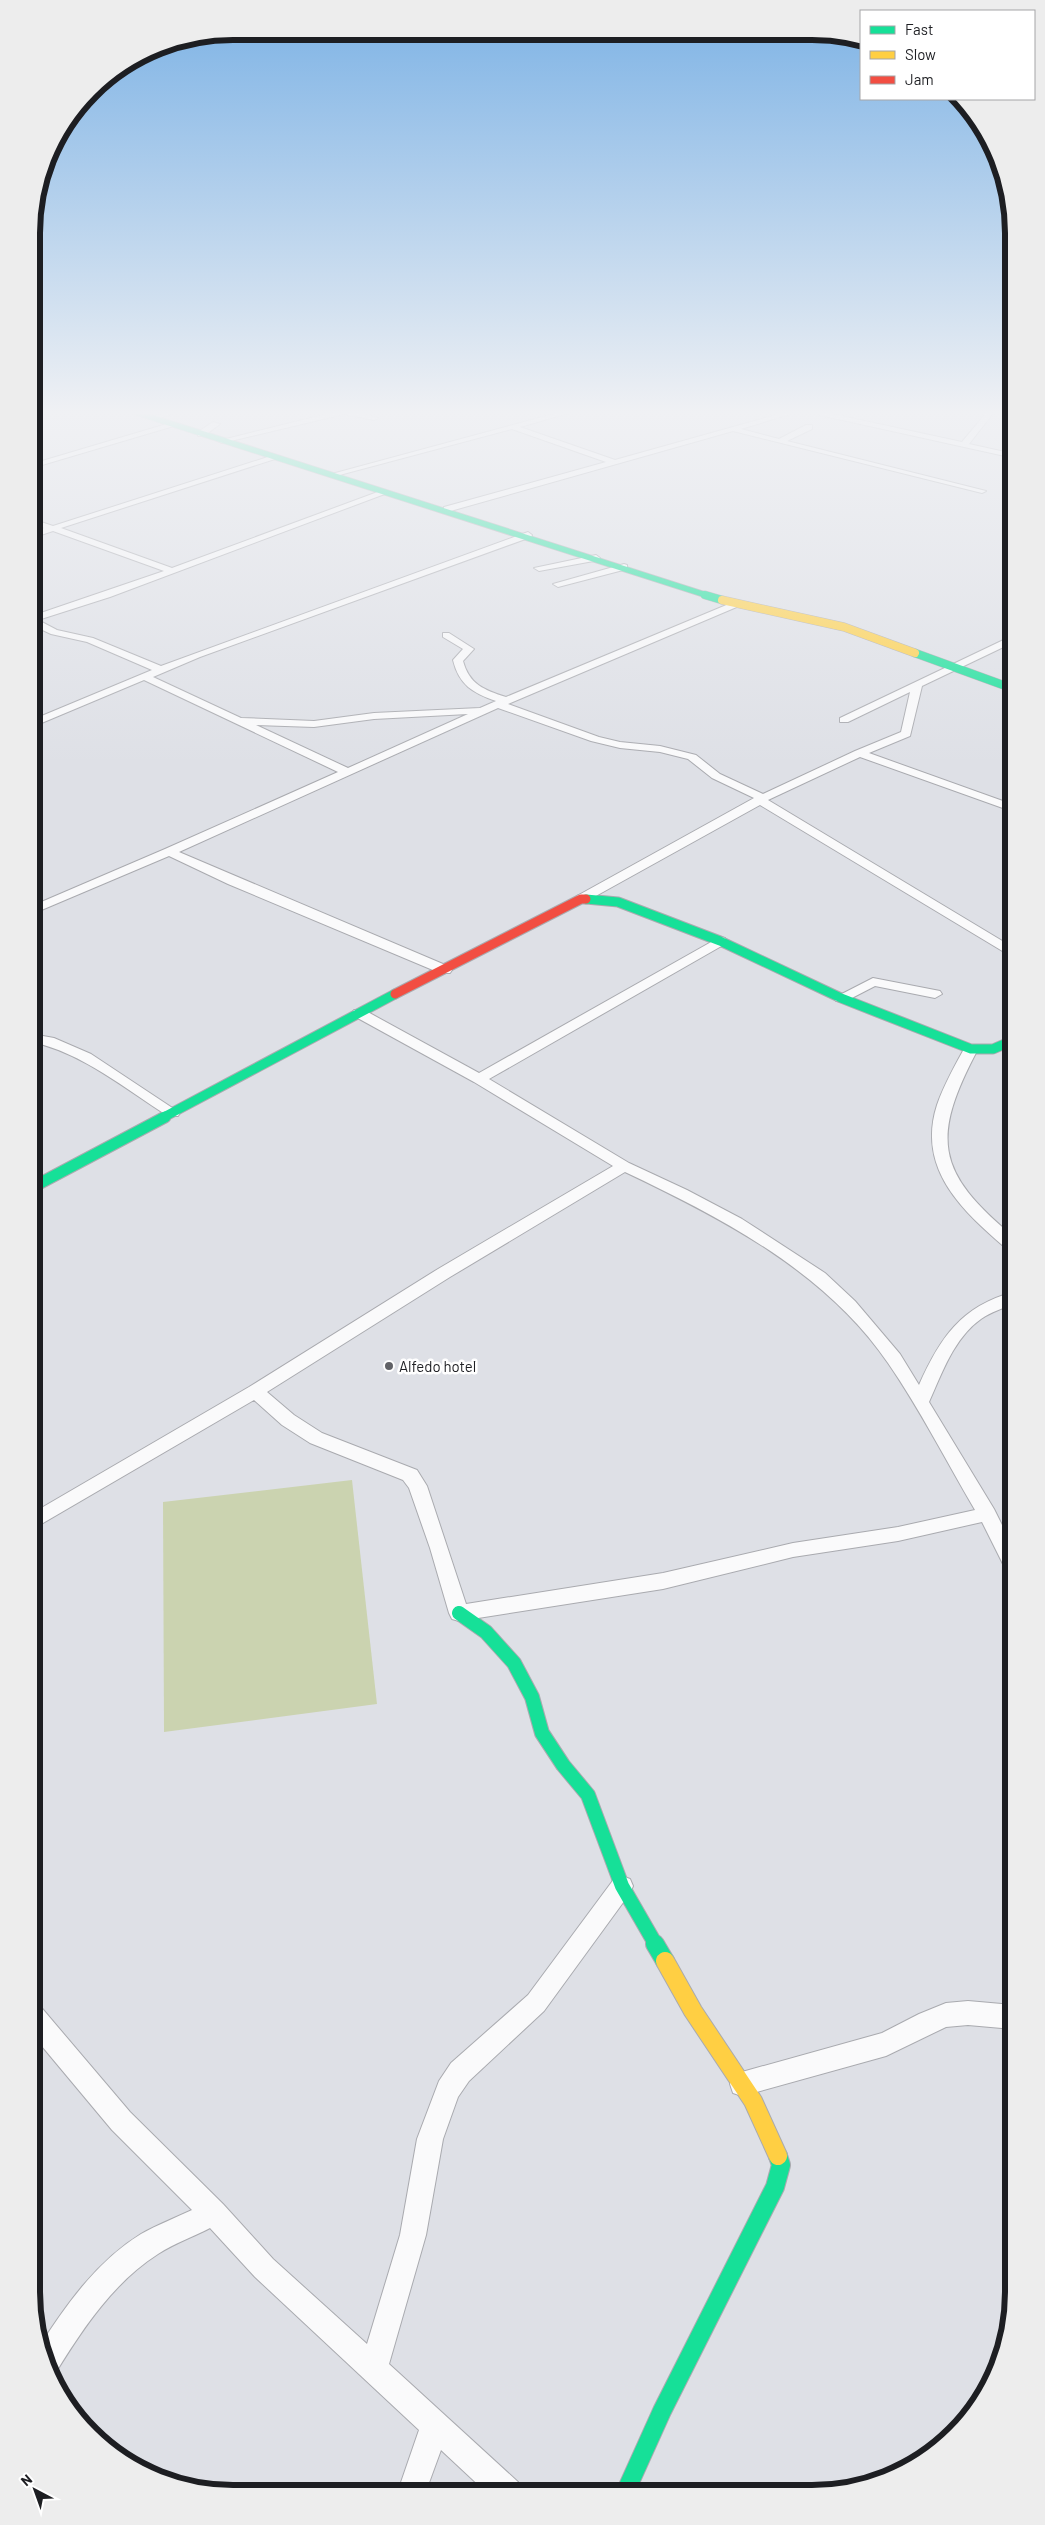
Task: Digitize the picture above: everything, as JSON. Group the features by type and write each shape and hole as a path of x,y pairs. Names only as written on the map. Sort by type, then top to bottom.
{"street":[{"path":"52,530 173,571"},
{"path":"40,618 284,530"},
{"path":"512,530 736,604 844,627 1005,686"},
{"path":"40,721 160,670 274,626 528,535"},
{"path":"539,568 596,558"},
{"path":"558,584 624,567"},
{"path":"40,907 169,852 502,703 736,604"},
{"path":"40,624 54,632 90,640 160,670"},
{"path":"446,635 469,649 458,660 460,673 466,682 479,691 502,703 595,739 620,745 660,749 692,757 702,763 716,776 762,799 1005,948"},
{"path":"844,720 1005,642"},
{"path":"145,677 346,772"},
{"path":"40,1184 359,1012 445,970 581,899 762,799 859,753 906,734 917,686"},
{"path":"237,721 314,724 374,716 487,710"},
{"path":"859,753 1005,805"},
{"path":"169,852 232,881 445,970"},
{"path":"581,899 595,898 618,902 720,941 841,998 971,1050 994,1049 1005,1044"},
{"path":"479,1079 720,941"},
{"path":"841,998 873,982 902,986 935,994"},
{"path":"359,1012 479,1079 624,1166 682,1193 736,1223 819,1277 849,1305 894,1358 987,1514 1005,1548"},
{"path":"40,1040 64,1047 104,1069 174,1113"},
{"path":"971,1050 951,1089 940,1124 942,1151 947,1173 954,1188 968,1205 1005,1229"},
{"path":"40,1518 254,1391 444,1273 624,1166"},
{"path":"920,1402 939,1361 954,1336 977,1314 1005,1301"},
{"path":"254,1391 288,1420 316,1438 410,1475 418,1486 440,1548 459,1614 486,1632 514,1663 532,1697 542,1733 563,1765 588,1795 622,1886 696,2016 742,2084 773,2139 781,2165 775,2187 662,2411 629,2485"},
{"path":"459,1614 663,1581 793,1550 898,1534 987,1514"},
{"path":"374,2368 413,2235 430,2139 448,2090 460,2072 536,2003 622,1886"},
{"path":"742,2084 886,2044 928,2022 946,2015 968,2013 1005,2016"},
{"path":"40,2025 121,2121 214,2213 264,2268 500,2485"},
{"path":"50,2355 71,2324 124,2264 143,2248 214,2213"},
{"path":"414,2485 435,2426"}],"green space":[{"path":"352,1480 377,1704 164,1732 163,1502"}],"traffic: fast":[{"path":"504,530 722,600"},
{"path":"915,653 1005,686"},
{"path":"586,899 618,902 720,941 841,998 971,1049 993,1049 1005,1044"},
{"path":"40,1183 395,994"},
{"path":"459,1613 486,1632 514,1663 532,1697 542,1733 563,1765 588,1795 622,1886 665,1961"},
{"path":"629,2485 662,2411 775,2187 781,2165 778,2156"}],"traffic: slow":[{"path":"722,600 844,627 915,653"},
{"path":"665,1961 693,2011 753,2101 763,2119 778,2156"}],"traffic: jam":[{"path":"395,994 581,899 586,899"}],"place":[{"name":"Alfedo hotel","path":"389,1366"}]}
